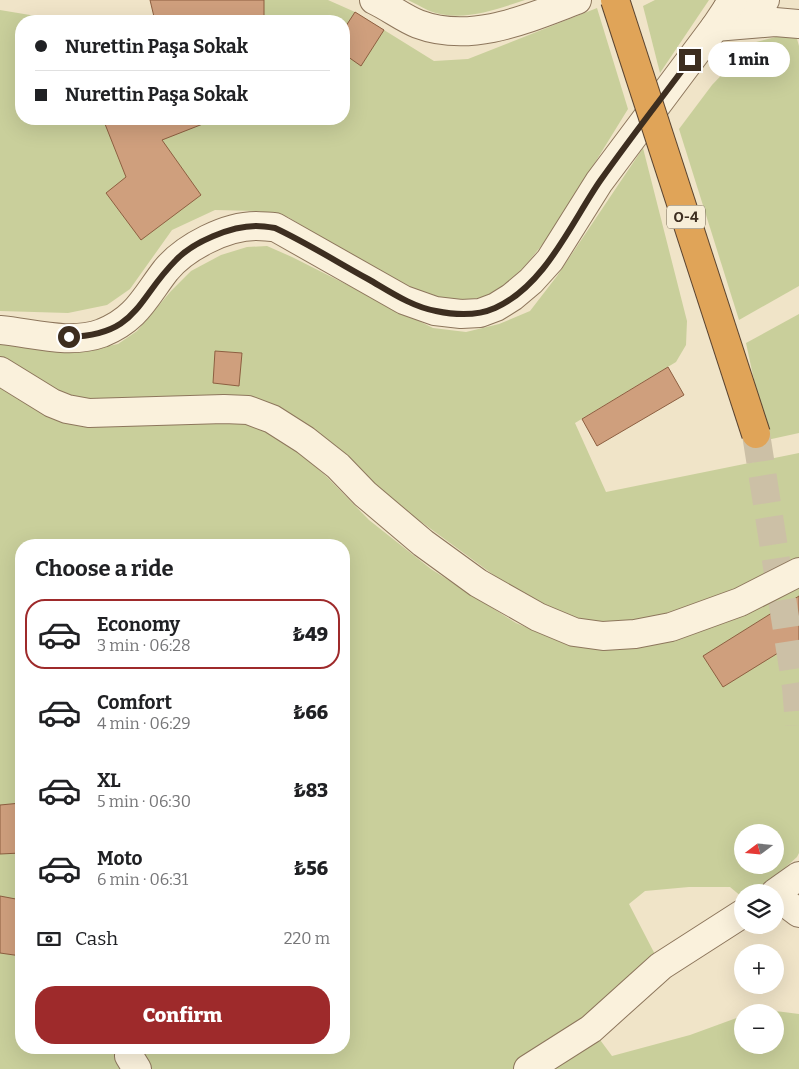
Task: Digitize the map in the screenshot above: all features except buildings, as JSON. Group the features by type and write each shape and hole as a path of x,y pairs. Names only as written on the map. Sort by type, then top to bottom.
{"highway":[{"name":"O-4","path":"615,0 756,434"}],"street":[{"path":"374,0 417,24 443,32 466,32 490,29 532,17 577,0"},
{"path":"0,330 56,338 82,337 100,333 130,318 177,258 212,237 236,229 255,226 275,228 404,300 435,311 461,314 480,313 496,307 512,297 531,281 550,260 599,182 725,12 766,0"},
{"path":"725,12 776,22 799,24"},
{"path":"0,371 52,403 67,409 90,413 224,408 248,410 272,419 305,440 408,531 478,583 538,617 574,632 603,636 634,634 671,627 740,602 799,572"},
{"path":"784,887 799,876"},
{"path":"784,901 799,913"},
{"path":"528,1069 592,1029 660,966 734,919"}],"green space":[{"path":"184,0 328,0 355,12 434,61 468,59 597,8 628,109 551,234 524,267 504,285 485,297 458,301 433,300 407,290 288,217 258,211 215,210 172,230 130,289 107,305 68,313 0,311 0,10 30,15 15,15 15,125 350,125 350,15 171,15"},
{"path":"408,0 525,0 481,13 459,16 433,12"},
{"path":"655,0 709,0 660,73 643,6"},
{"path":"795,32 799,46 799,286 739,320 679,129 712,85 752,43"},
{"path":"643,148 687,321 686,345 676,362 575,423 606,492 799,453 799,557 721,600 651,621 607,626 570,620 529,601 390,499 285,413 69,400 0,359 0,340 62,352 88,350 118,344 137,331 191,271 221,255 247,247 267,246 433,328 466,332 499,324 530,311 557,276"},
{"path":"799,314 799,433 767,440 746,343"},
{"path":"0,384 36,407 212,416 260,427 286,441 327,477 369,520 431,569 516,623 570,646 609,648 799,585 799,853 784,869 784,824 734,824 734,874 778,874 767,884 734,884 734,890 730,887 689,887 645,891 629,904 661,966 592,1029 612,1056 690,1035 734,1019 734,1054 784,1054 784,1012 799,1014 799,1069 0,1069"}],"tunnel":[{"path":"756,434 796,687 799,725"}],"route":[{"path":"69,337 82,337 100,333 130,318 177,258 212,237 236,229 255,226 275,228 404,300 435,311 461,314 480,313 496,307 512,297 531,281 550,260 599,182 690,60"}]}
